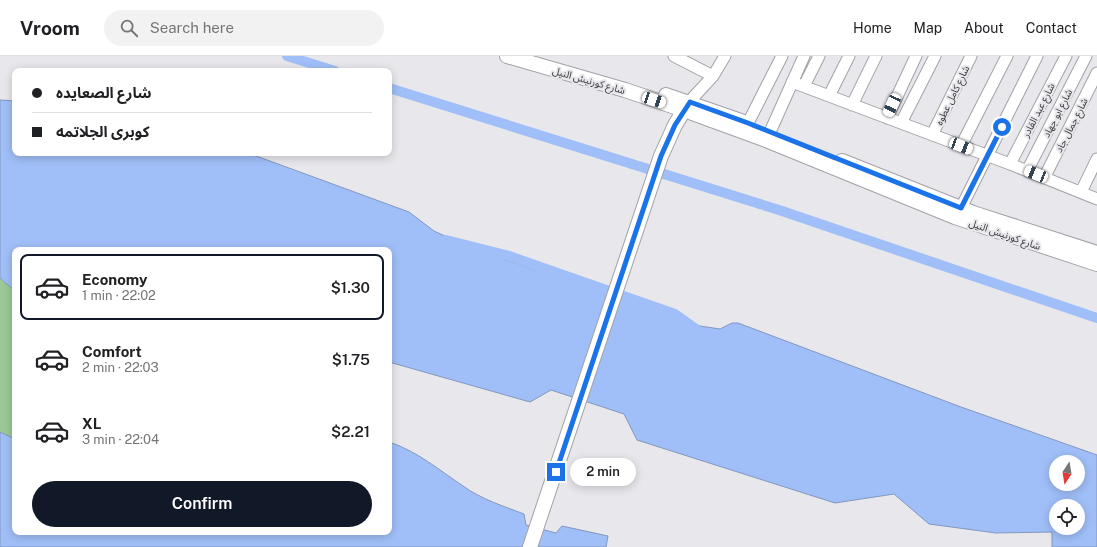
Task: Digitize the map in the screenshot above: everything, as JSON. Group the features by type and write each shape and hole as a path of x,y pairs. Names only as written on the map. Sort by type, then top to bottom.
{"main road":[{"name":"شارع كورنيش النيل","path":"508,56 625,90 748,123 770,132 815,155"},
{"name":"شارع كورنيش النيل","path":"536,56 687,106 815,155 942,207 1097,264"},
{"path":"530,547 658,164 668,140 687,106"},
{"name":"شارع كورنيش النيل","path":"942,207 961,208 1097,253"}],"street":[{"path":"674,56 713,76"},
{"path":"687,106 713,76 725,56"},
{"path":"748,123 782,56"},
{"path":"770,132 804,56"},
{"path":"804,86 818,56"},
{"path":"829,96 849,56"},
{"path":"852,105 876,56"},
{"path":"887,118 916,56"},
{"path":"901,123 935,56"},
{"name":"شارع كامل عطوه","path":"932,135 971,56"},
{"path":"961,146 1007,56"},
{"path":"961,208 1037,56"},
{"name":"شارع عبد القادر","path":"1010,164 1066,56"},
{"name":"شارع ابو جهاد","path":"1027,171 1086,56"},
{"name":"شارع جمال جاد","path":"1044,178 1097,73"},
{"path":"792,82 1010,164 1097,199"},
{"path":"1081,192 1097,159"}],"green space":[{"path":"0,278 12,288 12,438 0,432"}],"water":[{"path":"0,100 12,101 12,156 256,156 409,212 434,231 471,248 700,326 720,329 732,323 738,323 961,407 1097,455 1097,547 1052,547 1052,535 1085,535 1085,499 1049,499 1049,532 996,533 929,524 894,494 835,503 637,440 624,414 551,390 530,402 392,363 392,247 12,247 12,288 0,278"},
{"path":"0,432 12,438 12,535 392,535 392,443 409,450 477,495 524,514 526,525 556,533 562,526 608,536 606,547 0,547"}],"waterway":[{"path":"287,56 325,68"},
{"path":"392,89 779,210 1097,318"},
{"path":"446,240 509,256 675,314 696,329"}],"route":[{"path":"556,472 661,156 675,125 690,102 748,123 961,208 1002,127"}]}
